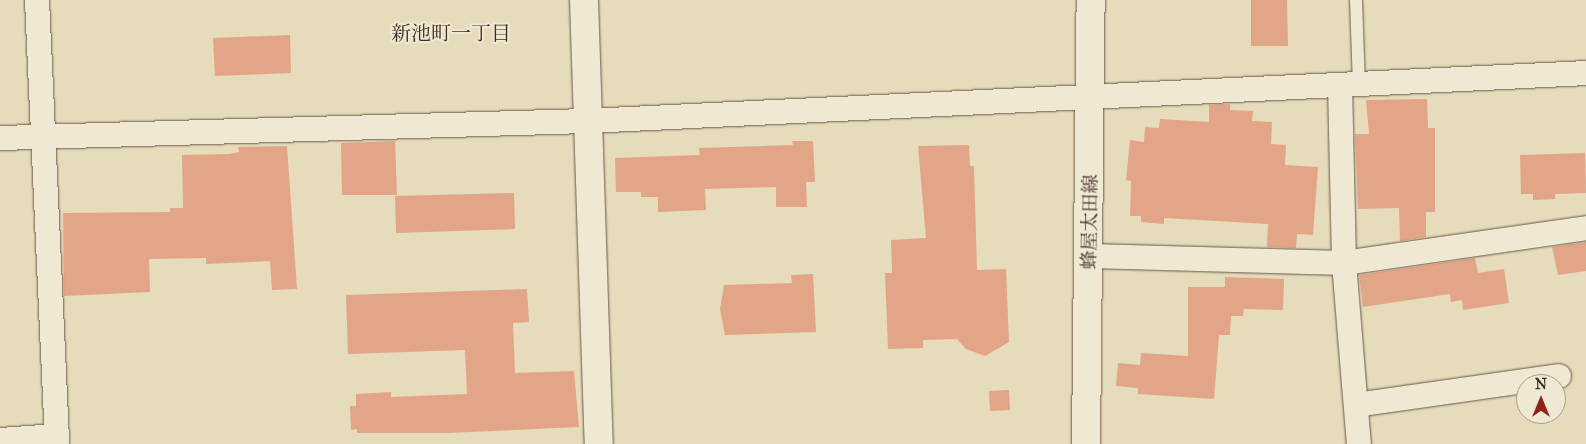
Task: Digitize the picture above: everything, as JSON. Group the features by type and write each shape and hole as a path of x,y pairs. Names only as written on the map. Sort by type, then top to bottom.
{"main road":[{"path":"584,0 599,444"},
{"name":"蜂屋太田線","path":"1086,444 1090,256 1091,0"}],"street":[{"path":"0,440 57,440 37,0"},
{"path":"0,138 588,121 1586,73"},
{"path":"1349,85 1344,263 1359,444"},
{"path":"1090,256 1344,263 1586,228"},
{"path":"1356,405 1516,382"}],"lane":[{"path":"1349,85 1356,0"}],"building":[{"path":"1251,0 1287,0 1288,46 1251,46"},
{"path":"290,35 291,73 215,76 213,38"},
{"path":"1427,99 1428,128 1435,128 1435,212 1426,212 1426,237 1400,241 1399,208 1358,209 1355,134 1369,134 1366,100"},
{"path":"1230,104 1230,110 1253,111 1252,121 1272,122 1271,144 1286,145 1285,165 1318,167 1313,235 1297,234 1296,248 1267,247 1268,224 1164,218 1164,224 1141,222 1141,216 1130,216 1131,181 1126,180 1130,140 1144,142 1145,127 1159,128 1160,119 1209,122 1209,105"},
{"path":"395,141 397,195 342,195 341,143"},
{"path":"792,141 813,141 815,182 806,182 807,207 776,207 776,187 705,189 706,210 658,212 658,197 641,197 641,192 616,192 615,158 700,155 699,148 793,145"},
{"path":"969,145 970,166 974,166 977,270 1006,269 1009,342 985,356 966,349 957,339 923,340 923,348 888,349 885,273 892,273 891,240 926,238 918,146"},
{"path":"287,146 297,289 272,290 270,261 206,264 206,258 149,259 150,292 64,296 63,213 170,212 170,208 183,208 182,155 229,154 239,152 238,147"},
{"path":"1585,153 1586,193 1555,194 1555,199 1533,200 1533,194 1521,194 1520,155"},
{"path":"514,193 515,229 396,233 395,196"},
{"path":"1586,242 1586,271 1558,275 1552,247"},
{"path":"1475,258 1478,273 1504,269 1509,303 1463,310 1462,300 1451,302 1450,294 1363,307 1359,275"},
{"path":"813,274 816,332 725,335 720,309 724,285 792,283 791,275"},
{"path":"1225,277 1284,279 1283,310 1244,309 1243,316 1231,316 1230,335 1219,335 1214,399 1138,394 1138,388 1116,386 1118,363 1140,365 1141,353 1188,356 1188,287 1225,287"},
{"path":"527,289 529,322 513,323 515,373 574,371 579,427 447,433 357,433 357,429 351,430 350,406 356,406 356,394 391,392 391,397 467,394 465,350 348,354 346,295"},
{"path":"1009,390 1010,410 990,411 989,391"}],"district":[{"name":"新池町一丁目","path":"451,33"}]}
